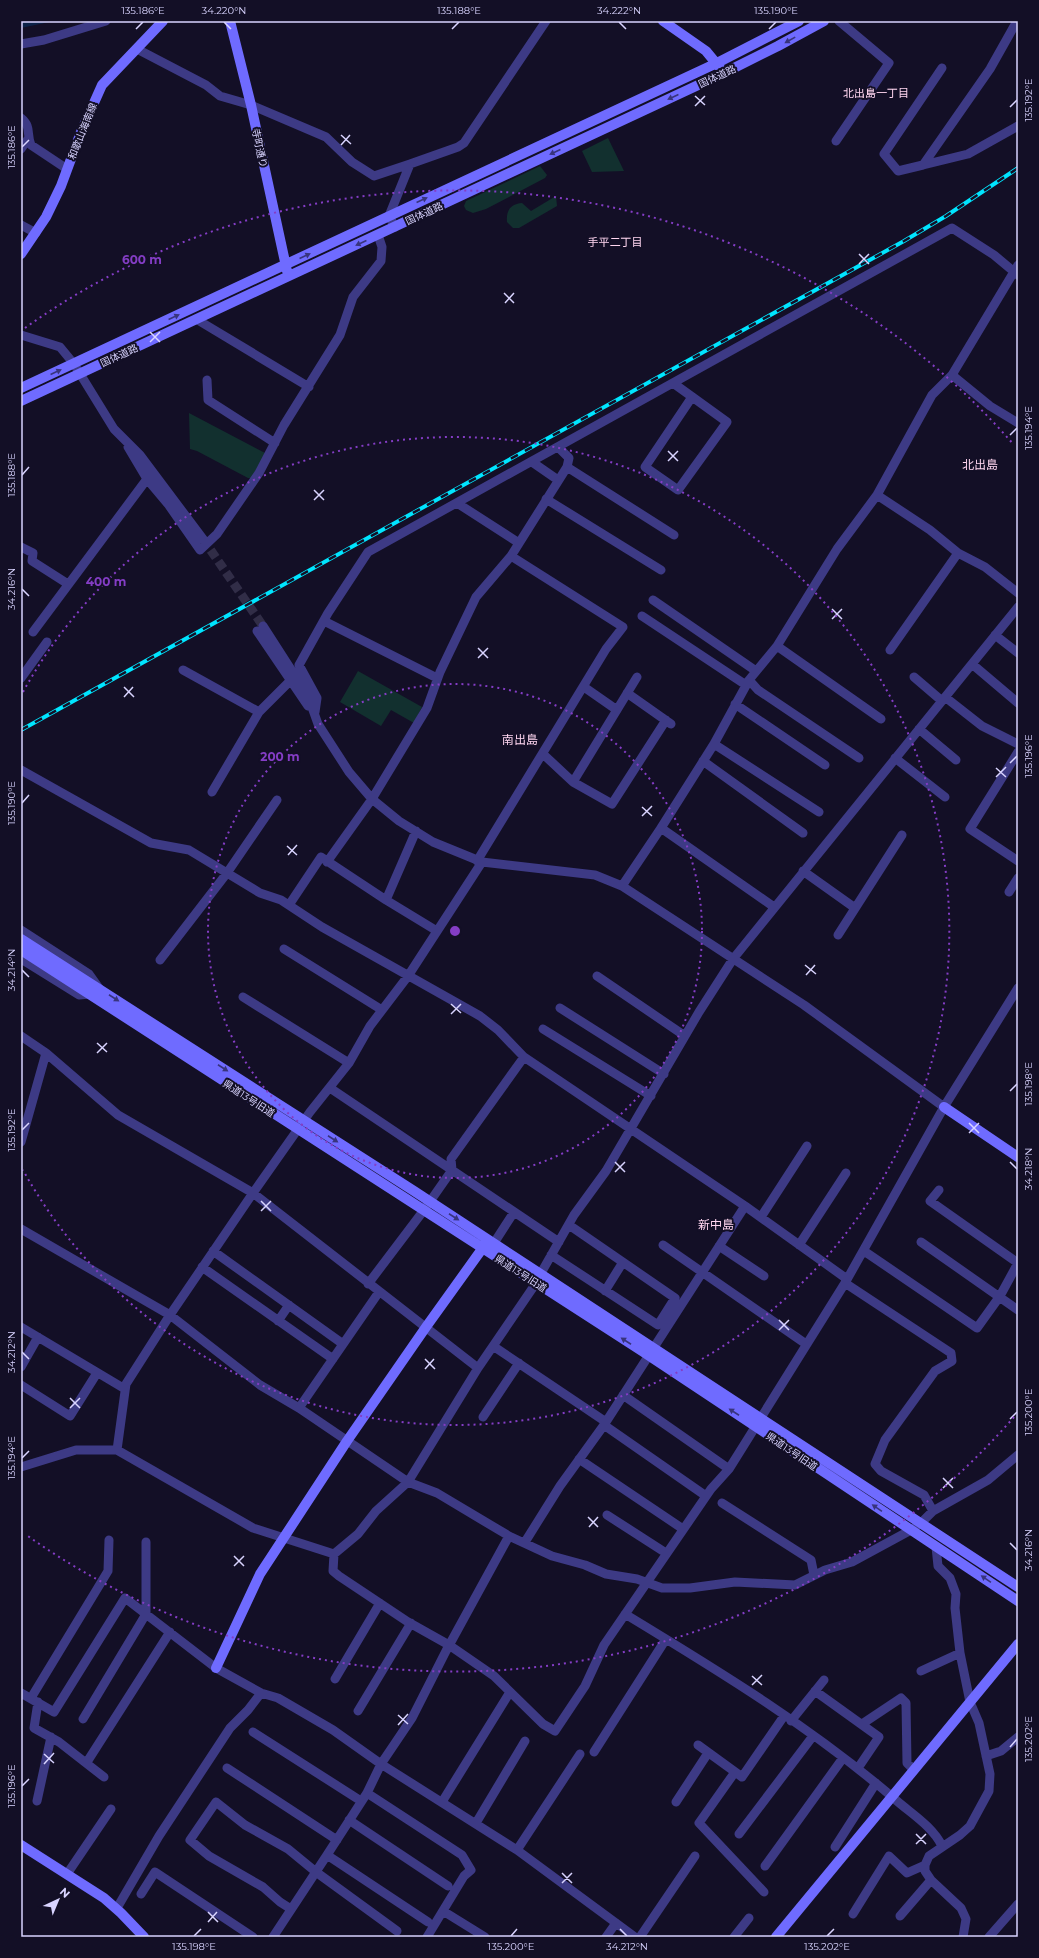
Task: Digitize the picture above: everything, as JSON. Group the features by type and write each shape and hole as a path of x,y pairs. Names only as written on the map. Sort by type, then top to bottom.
{"street":[{"path":"21,44 44,40 106,21"},
{"name":"和歌山海南線","path":"21,254 46,217 102,85 163,21"},
{"name":"寺町通り","path":"230,21 251,105 288,276"},
{"path":"137,49 206,85 220,96 251,105 326,137 352,162 374,176 458,147 464,143 546,21"},
{"path":"663,21 706,51 724,73"},
{"name":"国体道路","path":"21,388 717,63 799,21"},
{"name":"国体道路","path":"21,401 724,73 824,21"},
{"path":"836,141 889,62 839,21"},
{"path":"924,165 990,69 1017,21"},
{"path":"942,68 884,154 898,170 968,154 1018,126"},
{"path":"21,118 27,123 30,130 28,138 21,149"},
{"path":"28,138 31,145 67,169"},
{"path":"395,227 389,216 410,164"},
{"path":"21,224 36,233"},
{"path":"315,712 317,698 299,665 324,621 368,552 952,228 1016,271 952,375 932,395 877,495 837,549 777,646 747,682 714,744 622,886"},
{"path":"126,442 146,479 168,504 200,550 217,534 259,473 275,443 340,335 353,297 381,261 382,247 378,235"},
{"path":"196,319 309,387"},
{"path":"21,336 60,347 74,364 114,429 140,455 203,539"},
{"path":"952,375 990,406 1018,423"},
{"path":"207,380 208,400 275,443"},
{"path":"673,383 727,422 678,490 645,467 692,397"},
{"path":"327,862 372,799 427,708 437,678 476,597 511,556 567,467 569,458 558,447"},
{"path":"532,462 558,480"},
{"path":"567,467 674,535"},
{"path":"33,632 146,479"},
{"path":"877,495 930,530 958,553 985,566 1018,593"},
{"path":"546,499 661,570"},
{"path":"457,503 518,543"},
{"path":"21,548 32,553 32,561 68,584"},
{"path":"890,650 958,553"},
{"path":"118,1450 126,1384 213,1250 304,1120 349,1063 370,1026 408,976 480,861 606,649 623,627 511,556"},
{"path":"653,600 756,671"},
{"path":"1018,607 733,959 685,1036 606,1171 569,1225 538,1278 478,1368 408,1482 376,1511 358,1534 334,1554 333,1571 411,1623 449,1645 494,1676 543,1724 555,1731 585,1686 604,1645 706,1496 729,1469 759,1422 864,1251 944,1107 1018,988"},
{"path":"642,616 747,682 859,758"},
{"path":"324,621 437,678"},
{"path":"315,712 290,681 260,629 308,696 315,712 318,724 349,772 372,799 416,831 433,842 480,861 595,875 622,886 804,1005 944,1107 1018,1157"},
{"path":"995,636 1018,653"},
{"path":"21,678 47,642"},
{"path":"777,646 881,719"},
{"path":"972,664 1018,703"},
{"path":"183,670 259,712"},
{"path":"573,782 637,677"},
{"path":"914,677 982,726 1018,744"},
{"path":"212,792 259,712 290,681"},
{"path":"584,687 617,710"},
{"path":"543,754 573,782 612,804 668,722 628,693"},
{"path":"735,704 825,765"},
{"path":"919,729 956,760"},
{"path":"714,744 819,812"},
{"path":"1018,752 970,829 1018,861"},
{"path":"896,758 945,797"},
{"path":"703,761 804,833"},
{"path":"21,770 151,843 189,850 260,893 289,905 322,927 480,1016 498,1030 524,1056 761,1217 799,1244 846,1281 951,1353 952,1361 935,1371 885,1440 875,1464 881,1471 924,1495 933,1511"},
{"path":"160,960 227,873 277,800"},
{"path":"661,828 774,907"},
{"path":"386,900 416,831"},
{"path":"838,935 902,835"},
{"path":"289,905 321,857 386,900 437,931"},
{"path":"803,871 855,908"},
{"path":"1009,892 1018,878"},
{"path":"21,930 89,974 100,989"},
{"name":"県道13号旧道","path":"21,939 78,981 90,994 298,1130 424,1210 489,1243"},
{"path":"284,949 382,1010"},
{"name":"県道13号旧道","path":"21,950 78,981 100,989 430,1201 538,1278 759,1422 921,1523 1018,1587"},
{"path":"21,959 79,995 90,994"},
{"path":"596,976 685,1036"},
{"path":"243,997 349,1063"},
{"path":"560,1008 664,1074"},
{"path":"542,1029 651,1096"},
{"path":"21,1036 46,1052 118,1115 253,1194 478,1368"},
{"path":"21,1142 46,1052"},
{"path":"368,1284 452,1170 451,1159 524,1056"},
{"path":"330,1088 559,1242"},
{"path":"761,1217 806,1146"},
{"path":"799,1244 846,1173"},
{"path":"864,1251 976,1328 1000,1296 1018,1263 930,1201 939,1190"},
{"path":"526,1542 579,1459 605,1423 652,1351 745,1206"},
{"path":"216,1668 260,1574 347,1441 426,1327 514,1212"},
{"path":"551,1255 658,1326 675,1298 569,1225"},
{"path":"21,1229 170,1315 260,1386 299,1408 408,1482 437,1493 509,1536 526,1542 552,1556 585,1565 606,1574 637,1579 646,1584 662,1588 690,1588 735,1582 794,1585 825,1570 852,1562 910,1530 921,1523 933,1511 988,1480 1018,1455"},
{"path":"921,1242 1018,1310"},
{"path":"663,1245 806,1344"},
{"path":"719,1246 764,1276"},
{"path":"213,1250 343,1344"},
{"path":"605,1291 623,1262"},
{"path":"202,1267 333,1360"},
{"path":"299,1408 379,1292"},
{"path":"278,1321 289,1305"},
{"path":"21,1327 125,1389"},
{"path":"21,1366 38,1337"},
{"path":"493,1346 605,1423 706,1496"},
{"path":"483,1417 519,1363"},
{"path":"21,1385 70,1416 97,1372"},
{"path":"623,1395 729,1469"},
{"name":"県道13号旧道","path":"759,1422 910,1530 1018,1601"},
{"path":"21,1467 76,1450 118,1450 252,1528 334,1554"},
{"path":"579,1459 683,1529"},
{"path":"722,1503 810,1560 814,1575"},
{"path":"607,1515 666,1553"},
{"path":"272,1937 367,1793 381,1764 412,1718 449,1645 509,1536"},
{"path":"104,1777 87,1762 51,1737 34,1728 35,1700 108,1571 109,1540"},
{"path":"84,1719 146,1614 146,1542"},
{"path":"936,1546 938,1566 950,1578 956,1594 955,1608 960,1653 970,1702 979,1723 990,1774 989,1791 970,1826 960,1835 929,1856 925,1865 925,1871 931,1880 961,1908 966,1919 963,1937"},
{"path":"21,1693 54,1712 125,1598 216,1668 261,1693 278,1698 326,1726 381,1764 517,1850 635,1937"},
{"path":"335,1679 380,1603"},
{"path":"625,1614 730,1678 858,1768 930,1830 942,1846"},
{"path":"358,1711 411,1623"},
{"path":"87,1762 170,1632"},
{"path":"594,1752 666,1639"},
{"path":"776,1937 1018,1644"},
{"path":"921,1671 960,1653"},
{"path":"698,1745 742,1776 788,1718 824,1680"},
{"path":"815,1691 879,1737 858,1768"},
{"path":"442,1802 510,1692"},
{"path":"116,1908 159,1836 230,1728 248,1710 261,1693"},
{"path":"862,1724 901,1698 906,1703 906,1763 914,1770"},
{"path":"253,1732 361,1801"},
{"path":"739,1834 813,1736"},
{"path":"37,1801 51,1737"},
{"path":"986,1756 1001,1751 1018,1737"},
{"path":"476,1823 525,1741"},
{"path":"676,1802 708,1753"},
{"path":"517,1850 580,1754"},
{"path":"765,1866 844,1758"},
{"path":"227,1768 336,1840"},
{"path":"735,1772 699,1823 764,1892"},
{"path":"835,1847 876,1783"},
{"path":"367,1793 462,1855 471,1870 464,1876 427,1937"},
{"path":"291,1909 280,1902 263,1887 209,1856 190,1840 216,1802 245,1825 288,1849 316,1872 397,1931"},
{"path":"67,1874 111,1808"},
{"path":"349,1820 448,1886"},
{"path":"21,1845 104,1898 116,1908 144,1937"},
{"path":"327,1854 428,1922"},
{"path":"640,1937 695,1856"},
{"path":"853,1914 889,1856 907,1873 925,1865"},
{"path":"141,1894 155,1872 253,1937"},
{"path":"900,1916 931,1880"},
{"path":"990,1937 1018,1904"},
{"path":"443,1911 485,1937"},
{"path":"734,1937 749,1918"},
{"path":"606,1937 616,1923"}],"green space":[{"path":"608,138 624,171 592,172 582,151"},
{"path":"540,166 547,175 545,178 486,209 473,213 466,210 464,206 466,201"},
{"path":"556,196 557,206 519,228 513,228 507,222 508,211 514,205 522,203 531,211"},
{"path":"189,413 265,453 252,478 248,478 197,451 190,449"},
{"path":"358,671 422,707 414,723 391,710 381,726 340,702"}],"water":[{"path":"21,21 54,21 21,28"}],"tunnel":[{"path":"203,539 263,626"}],"railway":[{"path":"21,730 904,241 946,216 1018,168"}],"district":[{"name":"北出島一丁目","path":"876,93"},
{"name":"手平二丁目","path":"615,242"},
{"name":"北出島","path":"980,465"},
{"name":"南出島","path":"520,740"},
{"name":"新中島","path":"716,1225"}]}
